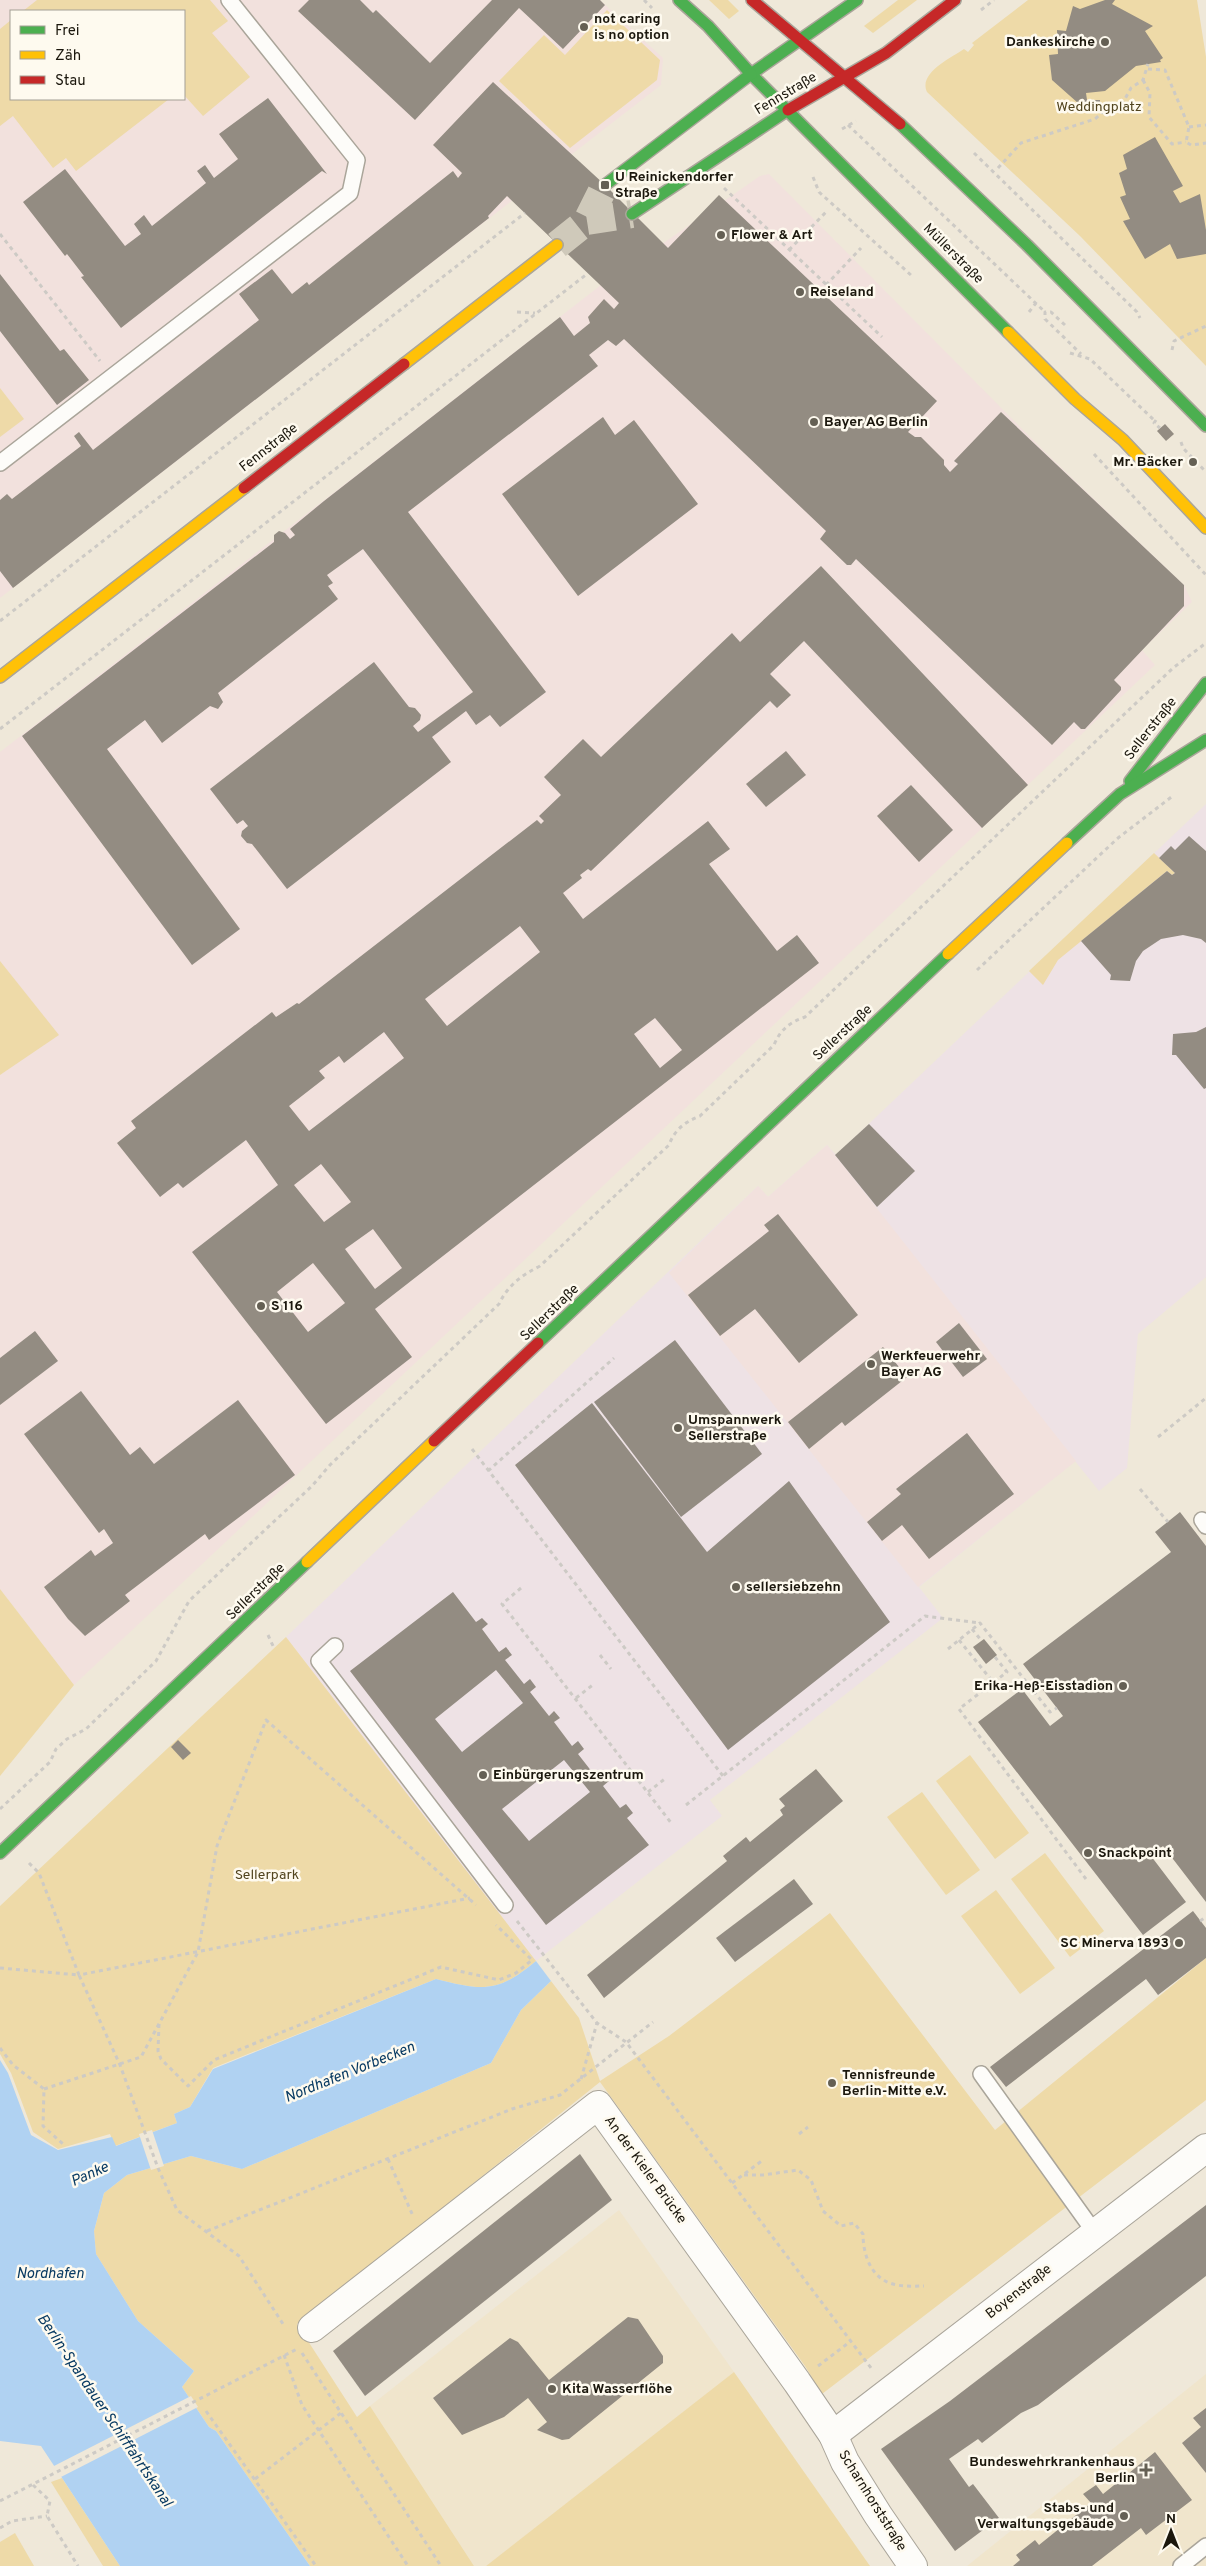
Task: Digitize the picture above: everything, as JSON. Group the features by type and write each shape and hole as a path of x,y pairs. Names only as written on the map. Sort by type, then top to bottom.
{"main road":[{"name":"Müllerstraße","path":"679,0 708,26 751,74 1075,399 1123,440 1206,528"},
{"path":"752,0 896,120 1028,246 1206,426"},
{"path":"605,185 751,74 857,0"},
{"name":"Fennstraße","path":"632,214 788,110 886,53 955,0"},
{"name":"Fennstraße","path":"0,677 557,245"},
{"name":"Sellerstraße","path":"0,1854 1021,884 1120,794 1206,683"},
{"name":"Sellerstraße","path":"1120,794 1206,740"}],"street":[{"name":"An der Kieler Brücke","path":"300,2330 424,2241 598,2104 798,2382 832,2435"},
{"name":"Boyenstraße","path":"832,2435 1206,2148"},
{"name":"Scharnhorststraße","path":"832,2435 845,2462 913,2566"}],"lane":[{"path":"0,463 350,193 358,160 229,0"},
{"path":"335,1646 318,1661 505,1905"},
{"path":"981,2074 1095,2233"},
{"path":"1181,2566 1206,2546"}],"path":[{"path":"998,168 1021,143 1095,119 1105,110 1120,108 1130,88 1143,80 1148,64"},
{"path":"1148,69 1164,70 1190,127 1186,142"},
{"path":"1143,80 1150,93 1149,117 1172,144 1186,142 1191,145 1206,143"},
{"path":"838,131 857,120"},
{"path":"848,125 1036,304 1045,312 1051,312"},
{"path":"1190,127 1206,125"},
{"path":"809,169 819,192 905,272 914,277"},
{"path":"724,188 882,337"},
{"path":"789,250 827,211"},
{"path":"0,621 525,213"},
{"path":"0,234 113,377"},
{"path":"826,285 861,248"},
{"path":"0,729 587,274"},
{"path":"1035,318 1028,312 1036,304"},
{"path":"1045,312 1045,319 1081,354"},
{"path":"1172,350 1174,341 1206,326"},
{"path":"1063,346 1070,353 1090,359 1156,421"},
{"path":"1137,499 1206,575"},
{"path":"0,1809 50,1762 56,1749 86,1729 156,1661 189,1600 312,1486 330,1465 500,1304 505,1292 523,1274 540,1266 669,1145 673,1135 686,1122 700,1116 768,1052 774,1045 778,1034 793,1021 805,1017 1173,668 1206,644"},
{"path":"977,970 1118,838 1179,791"},
{"path":"488,1471 614,1358"},
{"path":"1158,1437 1206,1398"},
{"path":"472,1449 723,1776"},
{"path":"1140,1489 1168,1522"},
{"path":"521,1588 502,1604 672,1824"},
{"path":"686,1805 925,1616 980,1623 1050,1712 1056,1708"},
{"path":"948,1649 980,1623"},
{"path":"972,1629 981,1640"},
{"path":"959,1640 993,1682"},
{"path":"600,1655 611,1669"},
{"path":"994,1657 1007,1672"},
{"path":"1014,1666 960,1709 1086,1879"},
{"path":"576,1698 594,1684"},
{"path":"44,2089 142,2057 198,1952 217,1846 266,1720 468,1898"},
{"path":"648,1792 666,1778"},
{"path":"32,1865 40,1872 80,1975 120,2065 158,2168 176,2210 239,2256 300,2330"},
{"path":"0,1968 80,1975 468,1898 505,1905 597,2023 626,2042 871,2368"},
{"path":"1200,1921 1206,1917"},
{"path":"159,2024 158,2050 162,2059 188,2086 214,2060 441,1967 499,1980 516,1973 532,1960 519,1947"},
{"path":"206,2231 512,2110 560,2095 653,2022"},
{"path":"580,2080 597,2023"},
{"path":"0,2048 13,2065 44,2089"},
{"path":"44,2089 43,2126 63,2144"},
{"path":"799,2134 808,2127"},
{"path":"388,2159 424,2241"},
{"path":"732,2183 763,2160"},
{"path":"744,2175 763,2175 798,2170 811,2180 823,2211 841,2226 854,2223 863,2234 863,2249 870,2266 879,2276 892,2284 924,2286"},
{"path":"798,2382 852,2341"},
{"path":"0,2501 298,2348 441,2566"},
{"path":"284,2355 302,2405 408,2566"},
{"path":"206,2411 316,2566"},
{"path":"255,2479 341,2413"},
{"path":"33,2485 50,2501 47,2516 78,2566"},
{"path":"0,2528 12,2521 47,2516"}],"shaded area":[{"path":"0,0 600,0 663,58 661,85 0,598"},
{"path":"769,174 1046,453 1184,585 1192,602 1142,650 1155,665 74,1685 0,1589 0,752 646,250 649,253 760,176"},
{"path":"1206,804 1206,1277 1138,1334 1127,1468 1099,1491 1075,1461 919,1587 943,1618 710,1800 722,1816 536,1961 286,1637 758,1186 768,1197 827,1145 836,1155"},
{"name":"Werkfeuerwehr Bayer AG","path":"827,1145 1076,1461 918,1587 669,1273 758,1186 768,1197"},
{"name":"Kita Wasserflöhe","path":"619,2210 734,2372 486,2566 474,2566 370,2406"},
{"name":"Bundeswehrkrankenhaus Berlin","path":"1206,2374 1206,2566 967,2566"}],"green space":[{"path":"37,0 210,0 228,21 212,33 250,77 203,116 185,96 185,10 24,10"},
{"path":"709,0 728,0 739,11 729,19"},
{"path":"898,0 917,0 873,33 864,26"},
{"name":"Weddingplatz","path":"1028,0 1197,0 1206,57 1206,366 1080,236 927,92 925,85 931,72 964,49 968,52 974,45 972,43"},
{"path":"607,10 660,60 657,80 570,148 499,81 544,35 565,55"},
{"path":"10,21 10,100 168,100 76,171 66,158 53,168 13,116 0,126 0,29"},
{"path":"0,388 24,419 0,437"},
{"path":"1154,853 1175,873 1172,875 1167,871 1058,960 1043,985 1029,971"},
{"path":"0,961 59,1035 0,1075"},
{"path":"0,1589 74,1685 0,1776"},
{"name":"Sellerpark","path":"286,1637 536,1961 511,1979 489,1987 466,1986 436,1979 213,2068 190,2107 174,2114 177,2123 115,2146 110,2134 58,2149 33,2132 11,2073 0,2054 0,1906"},
{"path":"970,1755 1029,1833 995,1859 936,1781"},
{"path":"922,1792 980,1870 946,1895 887,1817"},
{"path":"1045,1853 1104,1931 1070,1957 1011,1879"},
{"path":"996,1890 1055,1968 1020,1994 961,1916"},
{"path":"830,1913 995,2130 1206,1958 1206,2100 822,2394 805,2366 600,2082 297,2324 357,2417 370,2406 474,2566 310,2566 216,2431 209,2427 182,2387 194,2371 138,2321 96,2254 94,2231 104,2193 127,2175 191,2156 242,2169 491,2063 521,2010 551,1981 579,2018 600,2081 669,2036"},
{"path":"734,2372 870,2566 486,2566"},
{"path":"62,2478 120,2566 103,2566 51,2482"},
{"path":"15,2533 34,2566 0,2566 0,2542"}],"water":[{"path":"536,1961 551,1981 521,2010 491,2063 242,2169 191,2156 127,2175 104,2193 94,2231 96,2254 138,2321 194,2371 182,2387 209,2427 216,2431 310,2566 120,2566 41,2446 0,2441 0,2060 8,2073 31,2135 58,2150 112,2137 116,2146 177,2123 174,2114 190,2107 213,2069 436,1979 466,1986 489,1986 511,1979"}],"pier":[{"path":"152,2130 164,2166 151,2170 139,2134"},
{"path":"191,2396 198,2407 59,2478 52,2467"}],"building":[{"path":"309,0 360,0 373,13 376,10 430,63 492,0 600,0 605,5 563,49 519,8 415,120 298,11"},
{"name":"Dankeskirche","path":"1105,0 1115,0 1112,4 1153,26 1145,31 1163,58 1160,60 1161,62 1136,66 1105,91 1086,93 1087,100 1100,100 1100,102 1078,103 1052,80 1049,55 1058,54 1057,30 1066,31 1073,6 1080,9"},
{"path":"493,82 605,185 668,248 719,195 937,401 908,432 915,437 921,437 944,460 944,465 950,472 958,464 954,461 1001,412 1184,585 1184,606 1114,680 1121,687 1121,690 1085,729 1081,729 1074,722 1052,745 856,559 851,565 847,565 820,539 826,531 624,339 616,346 608,340 589,355 598,366 408,512 546,692 500,727 490,715 476,725 466,711 432,737 451,762 287,889 252,844 247,843 241,836 242,831 248,826 243,820 237,824 210,789 374,662 409,707 415,708 421,715 420,720 413,726 418,732 473,692 363,549 327,575 333,583 328,586 338,599 218,693 223,702 218,709 210,706 162,743 145,720 107,749 240,929 192,965 22,736 274,542 274,535 279,531 285,533 290,539 295,535 290,529 324,501 560,317 574,336 590,323 588,317 604,299 614,309 619,303 507,196 488,216 489,218 13,588 0,571 0,500 7,494 12,499 81,446 74,436 79,432 93,450 259,320 239,294 272,269 292,294 307,282 309,285 453,171 458,178 462,173 433,145"},
{"path":"268,98 327,174 322,171 121,328 81,277 84,276 67,254 65,256 23,202 65,169 125,246 141,234 134,224 144,215 152,226 206,183 197,171 205,165 214,178 238,159 219,134"},
{"path":"1155,137 1183,186 1173,191 1180,203 1200,194 1206,230 1206,254 1177,259 1170,244 1145,259 1123,221 1130,219 1120,197 1126,195 1119,173 1127,169 1123,155"},
{"path":"0,274 60,351 64,349 89,380 57,405 0,331"},
{"path":"603,417 615,435 634,420 698,504 578,596 502,494"},
{"path":"1165,424 1174,434 1166,441 1157,431"},
{"path":"821,566 1028,785 982,828 804,641 770,674 791,695 777,708 770,701 591,871 588,869 580,875 582,878 563,893 583,919 708,821 730,849 709,864 777,951 797,935 819,963 375,1309 412,1357 326,1424 192,1252 278,1185 246,1140 183,1188 178,1183 160,1197 117,1143 136,1128 131,1121 272,1012 276,1017 297,1003 299,1004 537,820 541,824 544,821 539,816 561,795 544,777 583,739 601,757 732,633 740,642","holes":["520,926 540,952 447,1026 425,999","655,1018 682,1050 660,1068 634,1034","384,1032 404,1058 309,1131 289,1106 325,1078 319,1071 339,1056 344,1063","321,1164 351,1202 324,1222 294,1185","373,1229 402,1268 375,1289 345,1249","313,1263 345,1303 308,1332 277,1292"]},
{"path":"786,751 806,775 766,807 746,784"},
{"path":"911,785 953,830 919,862 877,816"},
{"path":"1189,836 1206,851 1206,943 1201,939 1183,935 1161,939 1143,951 1136,961 1130,981 1110,980 1111,975 1081,941 1167,871 1172,875 1175,873 1159,858 1171,846 1175,850"},
{"path":"1206,1027 1206,1088 1204,1089 1176,1055 1172,1055 1173,1034 1196,1032"},
{"path":"869,1124 915,1171 877,1207 835,1155"},
{"path":"778,1214 858,1315 799,1363 755,1309 720,1336 688,1295 769,1231 764,1225"},
{"path":"959,1323 987,1359 963,1377 936,1342"},
{"path":"35,1331 58,1361 0,1405 0,1358"},
{"name":"Umspannwerk Sellerstraße","path":"675,1340 762,1454 681,1517 594,1402"},
{"path":"883,1347 907,1377 845,1426 842,1422 809,1449 788,1422"},
{"path":"81,1391 130,1455 140,1447 154,1464 238,1400 295,1475 209,1540 205,1534 125,1595 130,1601 85,1636 68,1619 44,1587 91,1550 95,1556 113,1543 104,1529 99,1533 24,1434"},
{"name":"sellersiebzehn","path":"592,1403 707,1552 789,1481 890,1622 728,1750 515,1465"},
{"path":"967,1433 1014,1494 929,1559 902,1525 882,1541 867,1522 901,1494 896,1489"},
{"name":"Erika-Heß-Eisstadion","path":"1180,1512 1206,1546 1206,1902 1163,1846 1151,1856 1186,1902 1143,1935 978,1722 1022,1689 1050,1726 1063,1716 1023,1664 1171,1552 1155,1532"},
{"path":"453,1592 476,1622 482,1618 488,1624 482,1629 499,1652 506,1647 512,1655 505,1660 524,1684 530,1679 536,1687 530,1692 549,1716 554,1711 560,1718 554,1722 572,1746 578,1741 584,1749 578,1754 596,1777 602,1772 609,1781 603,1786 620,1808 626,1804 633,1813 627,1818 649,1845 546,1925 350,1671","holes":["496,1670 523,1703 462,1752 435,1719","564,1760 590,1792 529,1841 502,1809"]},
{"path":"984,1639 997,1655 986,1664 973,1647"},
{"path":"178,1740 191,1753 183,1760 171,1747"},
{"path":"816,1769 843,1801 604,1998 587,1975 727,1861 723,1856 746,1837 750,1842 783,1815 780,1810 785,1806 779,1799"},
{"path":"794,1879 813,1904 735,1962 716,1938"},
{"path":"1193,1911 1206,1928 1206,1958 1158,1995 1146,1979 1006,2087 990,2067"},
{"path":"580,2154 612,2200 365,2396 333,2351"},
{"path":"1206,2205 1206,2276 1038,2405 1021,2413 982,2443 978,2439 949,2459 969,2487 973,2484 999,2518 955,2551 881,2449 950,2401"},
{"path":"628,2317 638,2319 663,2356 663,2363 569,2439 562,2440 537,2430 547,2422 528,2398 504,2417 462,2435 433,2398 510,2338 518,2342 549,2380"},
{"path":"1206,2408 1206,2473 1182,2443 1201,2427 1193,2418"},
{"name":"Stabs- und Verwaltungsgebäude","path":"1155,2452 1192,2500 1146,2535 1141,2528 1092,2566 1013,2566 1020,2560 1016,2555 1035,2540 1039,2545 1091,2503 1083,2494 1096,2485 1103,2494"}],"tunnel":[{"path":"557,245 587,221 605,185"},
{"path":"587,221 632,214"}],"traffic: fast":[{"path":"679,0 708,26 751,74 1008,332"},
{"path":"751,74 857,0"},
{"path":"605,185 751,74"},
{"path":"632,214 788,110"},
{"path":"900,124 1027,245 1206,426"},
{"path":"1130,781 1206,683"},
{"path":"1067,843 1120,794 1206,740"},
{"path":"538,1343 948,954"},
{"path":"0,1853 307,1562"}],"traffic: slow":[{"path":"404,364 557,245"},
{"path":"1008,332 1075,399 1123,440 1206,528"},
{"path":"0,677 244,488"},
{"path":"948,954 1067,843"},
{"path":"307,1562 434,1441"}],"traffic: jam":[{"path":"752,0 900,124"},
{"path":"788,110 886,53 955,0"},
{"path":"244,488 404,364"},
{"path":"434,1441 538,1343"}],"place":[{"name":"not caring is no option","path":"584,27"},
{"name":"Dankeskirche","path":"1105,42"},
{"name":"U Reinickendorfer Straße","path":"605,185"},
{"name":"Flower & Art","path":"721,235"},
{"name":"Reiseland","path":"800,292"},
{"name":"Bayer AG Berlin","path":"814,422"},
{"name":"Mr. Bäcker","path":"1193,462"},
{"name":"S 116","path":"261,1306"},
{"name":"Werkfeuerwehr Bayer AG","path":"871,1364"},
{"name":"Umspannwerk Sellerstraße","path":"678,1428"},
{"name":"sellersiebzehn","path":"736,1587"},
{"name":"Erika-Heß-Eisstadion","path":"1123,1686"},
{"name":"Einbürgerungszentrum","path":"483,1775"},
{"name":"Snackpoint","path":"1088,1853"},
{"name":"SC Minerva 1893","path":"1179,1943"},
{"name":"Tennisfreunde Berlin-Mitte e.V.","path":"832,2083"},
{"name":"Kita Wasserflöhe","path":"552,2389"},
{"name":"Bundeswehrkrankenhaus Berlin","path":"1146,2470"},
{"name":"Stabs- und Verwaltungsgebäude","path":"1124,2516"}],"water label":[{"name":"Nordhafen Vorbecken","path":"350,2073"},
{"name":"Panke","path":"90,2175"},
{"name":"Nordhafen","path":"50,2274"},
{"name":"Berlin-Spandauer Schifffahrtskanal","path":"104,2411"}]}
